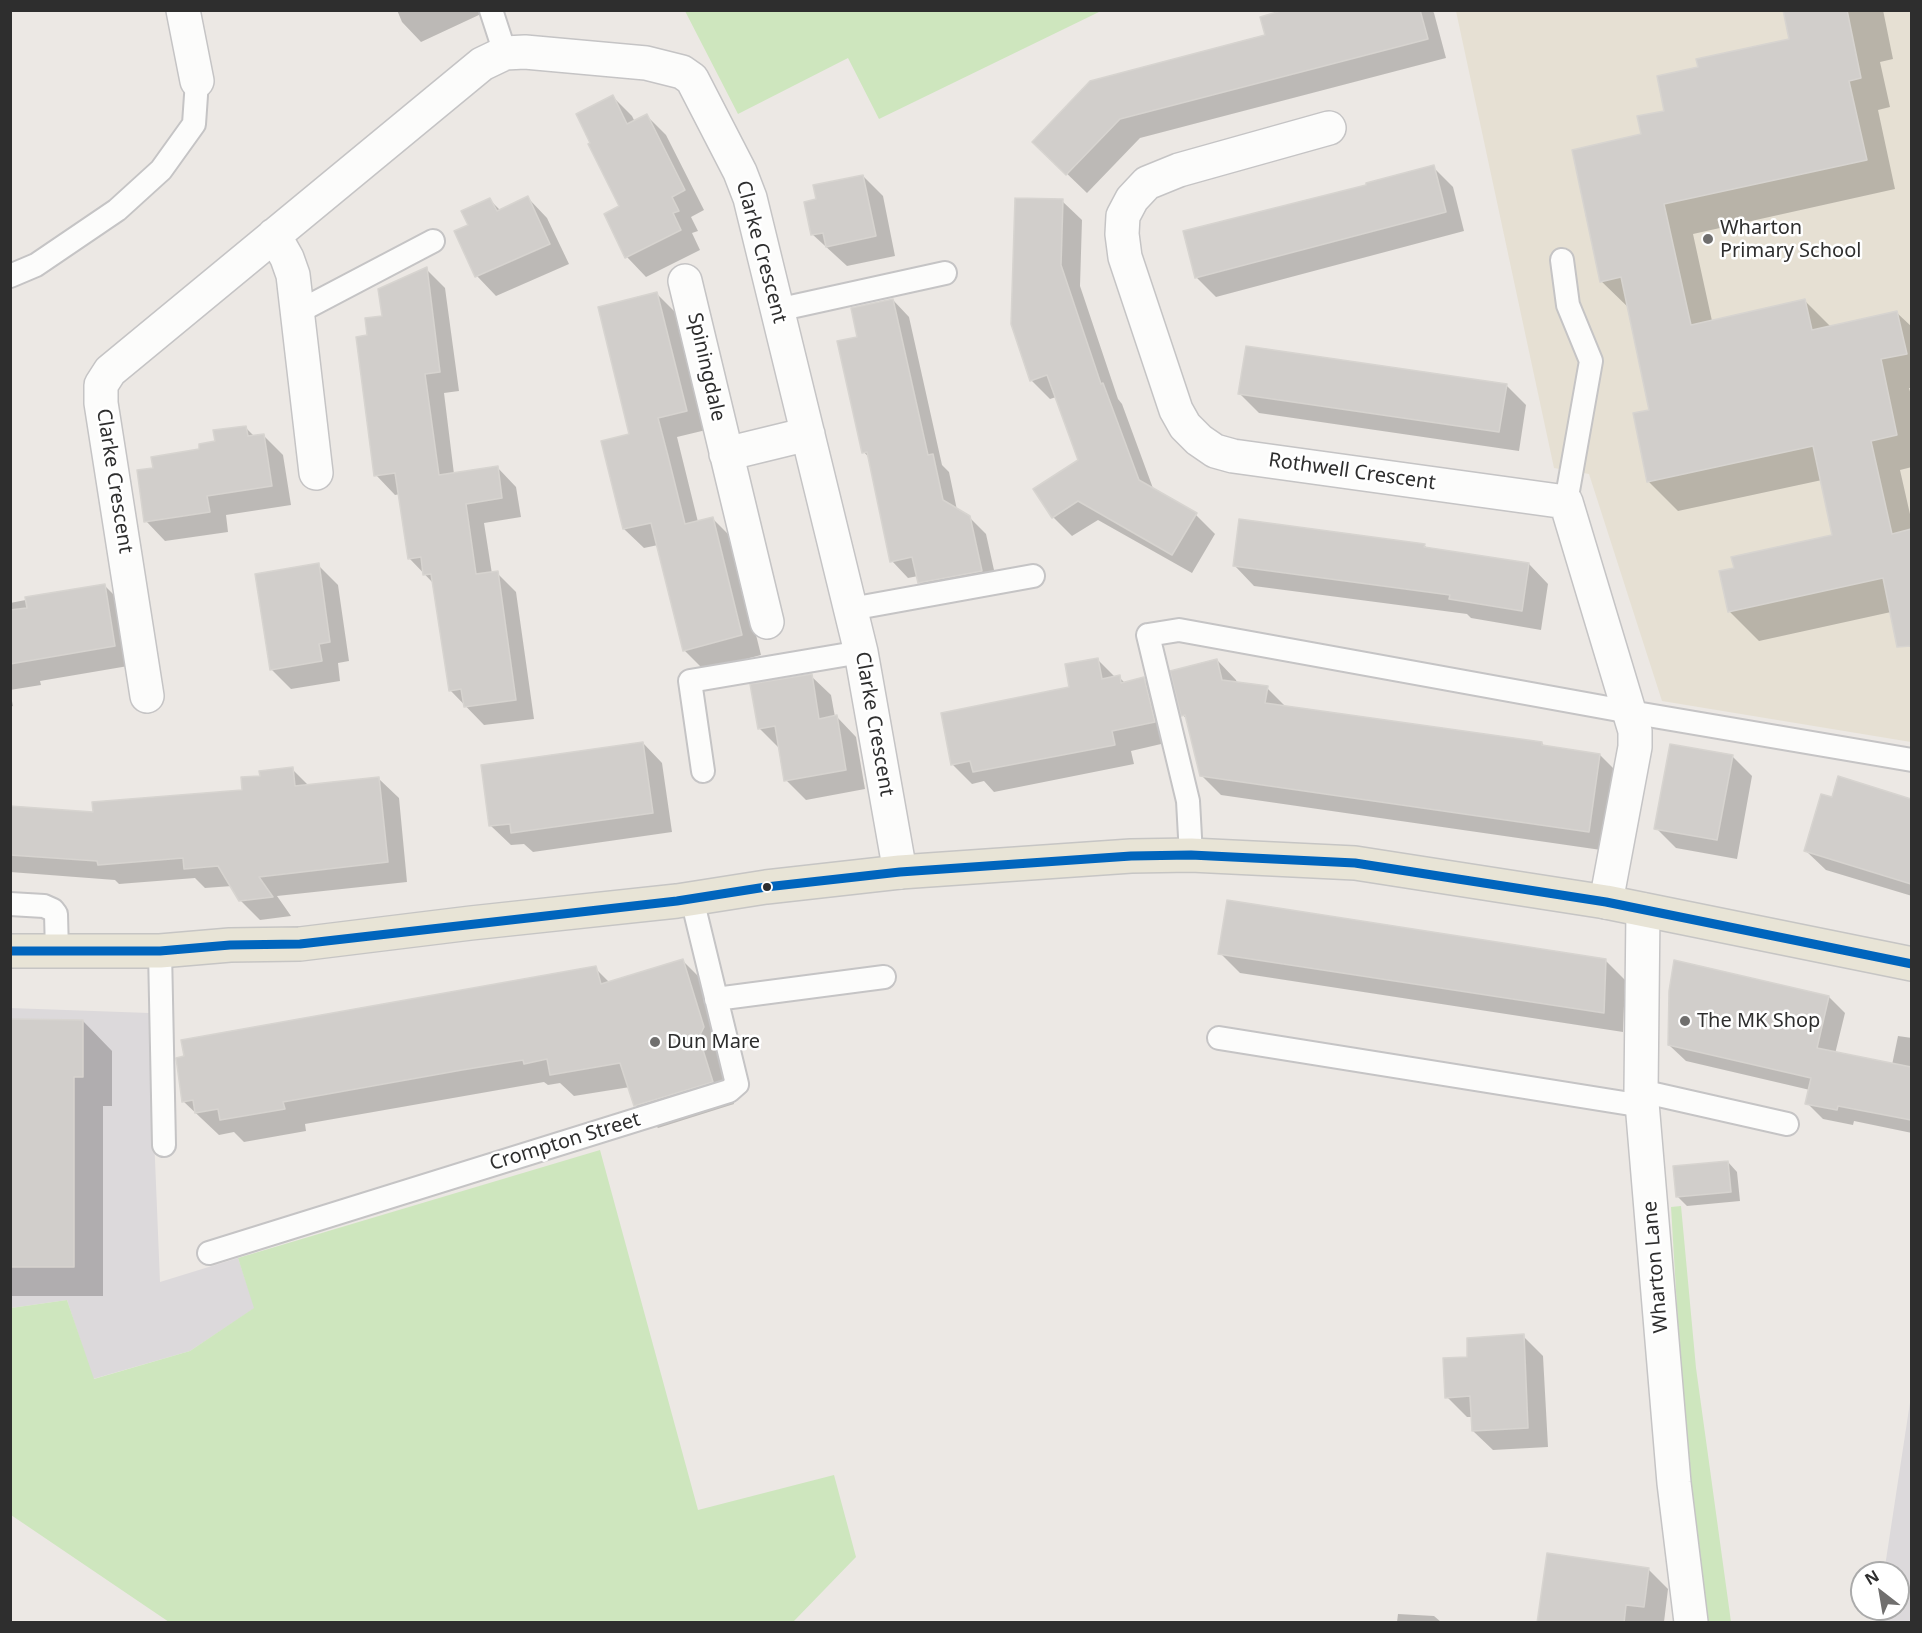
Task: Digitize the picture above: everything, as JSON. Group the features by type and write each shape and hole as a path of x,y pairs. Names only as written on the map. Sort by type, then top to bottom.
{"main road":[{"path":"10,951 160,951 230,945 300,944 692,899 766,887 900,872 1131,856 1191,855 1355,863 1606,902 1911,964"}],"street":[{"path":"183,10 197,81"},
{"name":"Clarke Crescent","path":"147,696 101,403 101,386 110,371 482,64 505,53 525,52 646,63 682,72 692,79 740,172 750,198 861,652 900,872"},
{"name":"Rothwell Crescent","path":"1329,128 1162,176 1147,183 1132,200 1123,216 1122,234 1125,257 1176,410 1185,426 1215,452 1233,456 1566,502"},
{"path":"274,235 287,258 293,275 316,473"},
{"name":"Spiningdale","path":"685,281 767,622"},
{"path":"726,454 808,434"},
{"path":"1566,502 1635,731 1635,747 1606,902"},
{"name":"Wharton Lane","path":"1643,910 1642,1099 1674,1484 1691,1623"}],"lane":[{"path":"491,10 505,53"},
{"path":"10,276 36,265 117,210 161,170 194,123 197,81"},
{"path":"298,312 433,241"},
{"path":"1562,260 1568,304 1591,361 1566,502"},
{"path":"777,310 945,273"},
{"path":"851,609 1033,576"},
{"path":"1191,855 1188,801 1148,635 1179,630 1630,712 1911,760"},
{"path":"703,771 690,681 861,652"},
{"name":"Crompton Street","path":"209,1253 729,1090 737,1084 692,899"},
{"path":"10,904 44,906 53,910 56,914 57,952"},
{"path":"160,951 164,1145"},
{"path":"716,999 884,977"},
{"path":"1219,1038 1642,1099 1787,1124"}],"shaded area":[{"name":"Wharton Primary School","path":"1456,11 1911,11 1911,742 1662,701 1589,474 1554,468"},
{"path":"10,1008 149,1013 160,1282 238,1258 255,1308 190,1351 93,1379 67,1300 11,1308"},
{"path":"1911,1396 1911,1622 1876,1622 1910,1621 1910,1561 1886,1561"}],"green space":[{"path":"685,11 1101,11 879,119 848,58 738,114"},
{"path":"600,1150 698,1510 834,1475 856,1557 793,1622 169,1622 11,1515 11,1308 67,1300 94,1379 190,1351 254,1308 238,1258"},
{"path":"1681,1206 1696,1368 1731,1622 1707,1622 1684,1424 1671,1207"}],"building":[{"path":"1284,10 1420,10 1428,39 1120,119 1066,175 1032,142 1090,81 1265,35 1260,17"},
{"path":"1783,10 1847,10 1861,78 1849,81 1867,160 1664,204 1691,325 1805,299 1812,330 1897,311 1907,354 1881,359 1897,435 1871,441 1892,534 1911,529 1911,646 1897,647 1883,578 1728,612 1719,571 1734,568 1731,557 1832,535 1813,446 1647,482 1633,413 1649,410 1621,277 1600,282 1572,150 1641,134 1637,116 1664,111 1657,76 1698,67 1696,59 1789,39"},
{"path":"613,95 627,124 647,114 685,190 672,197 679,211 673,213 681,230 625,258 604,214 619,206 588,144 590,143 576,114"},
{"path":"1434,165 1446,212 1195,278 1183,231 1366,185 1366,183"},
{"path":"863,175 876,236 826,247 823,233 811,235 804,202 816,199 813,185"},
{"path":"528,196 550,244 475,277 454,231 468,225 461,211 490,198 497,211"},
{"path":"1015,198 1063,199 1061,265 1101,384 1103,383 1139,480 1197,513 1172,555 1078,501 1052,518 1033,489 1078,460 1047,375 1030,381 1011,324"},
{"path":"427,267 440,372 425,374 439,475 498,466 502,498 466,504 476,574 498,571 516,700 464,707 461,689 449,691 431,574 423,575 421,557 408,559 395,473 374,476 356,337 367,335 365,318 382,316 378,289"},
{"path":"657,292 687,411 658,418 685,524 713,517 742,635 683,651 651,523 623,529 601,441 629,434 598,307"},
{"path":"893,299 928,455 933,454 943,500 970,516 982,571 918,583 912,557 890,562 867,452 862,453 837,341 857,337 851,308"},
{"path":"1246,346 1507,384 1499,432 1238,394"},
{"path":"246,426 248,436 264,434 272,486 207,496 210,512 144,522 137,470 153,468 151,457 199,449 199,444 215,441 213,430"},
{"path":"1239,519 1425,544 1424,547 1529,563 1522,611 1449,599 1450,595 1233,566"},
{"path":"319,563 330,642 319,644 322,661 270,670 255,574"},
{"path":"105,584 115,646 10,664 10,610 27,608 25,597"},
{"path":"1098,658 1102,679 1120,675 1121,683 1144,677 1155,722 1112,731 1115,745 973,772 970,761 951,765 941,713 1069,687 1065,664"},
{"path":"1217,659 1222,680 1268,686 1265,703 1542,742 1542,745 1600,754 1589,832 1200,776 1185,715 1181,716 1170,671"},
{"path":"812,674 819,719 837,715 846,770 784,781 775,726 758,729 750,684"},
{"path":"643,742 653,813 511,833 510,824 489,826 481,765"},
{"path":"1670,744 1733,755 1717,840 1654,829"},
{"path":"293,767 295,786 379,777 388,862 259,877 273,897 239,901 218,866 184,869 183,858 98,865 97,861 10,855 10,806 93,812 92,802 242,790 241,777 260,776 259,771"},
{"path":"1838,776 1911,799 1911,884 1804,851 1821,794 1832,797"},
{"path":"1227,900 1606,959 1604,1013 1218,954"},
{"path":"683,959 704,1027 699,1037 713,1082 634,1106 620,1063 550,1075 547,1059 524,1064 523,1060 283,1102 285,1109 220,1120 218,1109 195,1113 193,1100 182,1102 176,1058 184,1056 181,1040 596,966 601,984"},
{"path":"1674,960 1829,996 1817,1048 1911,1067 1911,1120 1838,1106 1837,1110 1805,1104 1811,1078 1668,1045 1669,991"},
{"path":"10,1019 83,1020 83,1077 74,1077 74,1267 10,1267"},
{"path":"1728,1161 1731,1192 1676,1197 1673,1166"},
{"path":"1524,1334 1528,1428 1472,1431 1470,1396 1445,1398 1443,1358 1467,1357 1467,1338"},
{"path":"1547,1553 1649,1568 1644,1607 1626,1605 1624,1623 1537,1623"}],"transit line":[{"path":"10,951 160,951 230,945 300,944 677,901 766,887 900,872 1131,856 1191,855 1355,863 1606,902 1912,964"}],"place":[{"name":"Wharton Primary School","path":"1708,239"},
{"name":"The MK Shop","path":"1685,1021"},
{"name":"Dun Mare","path":"655,1042"}]}
